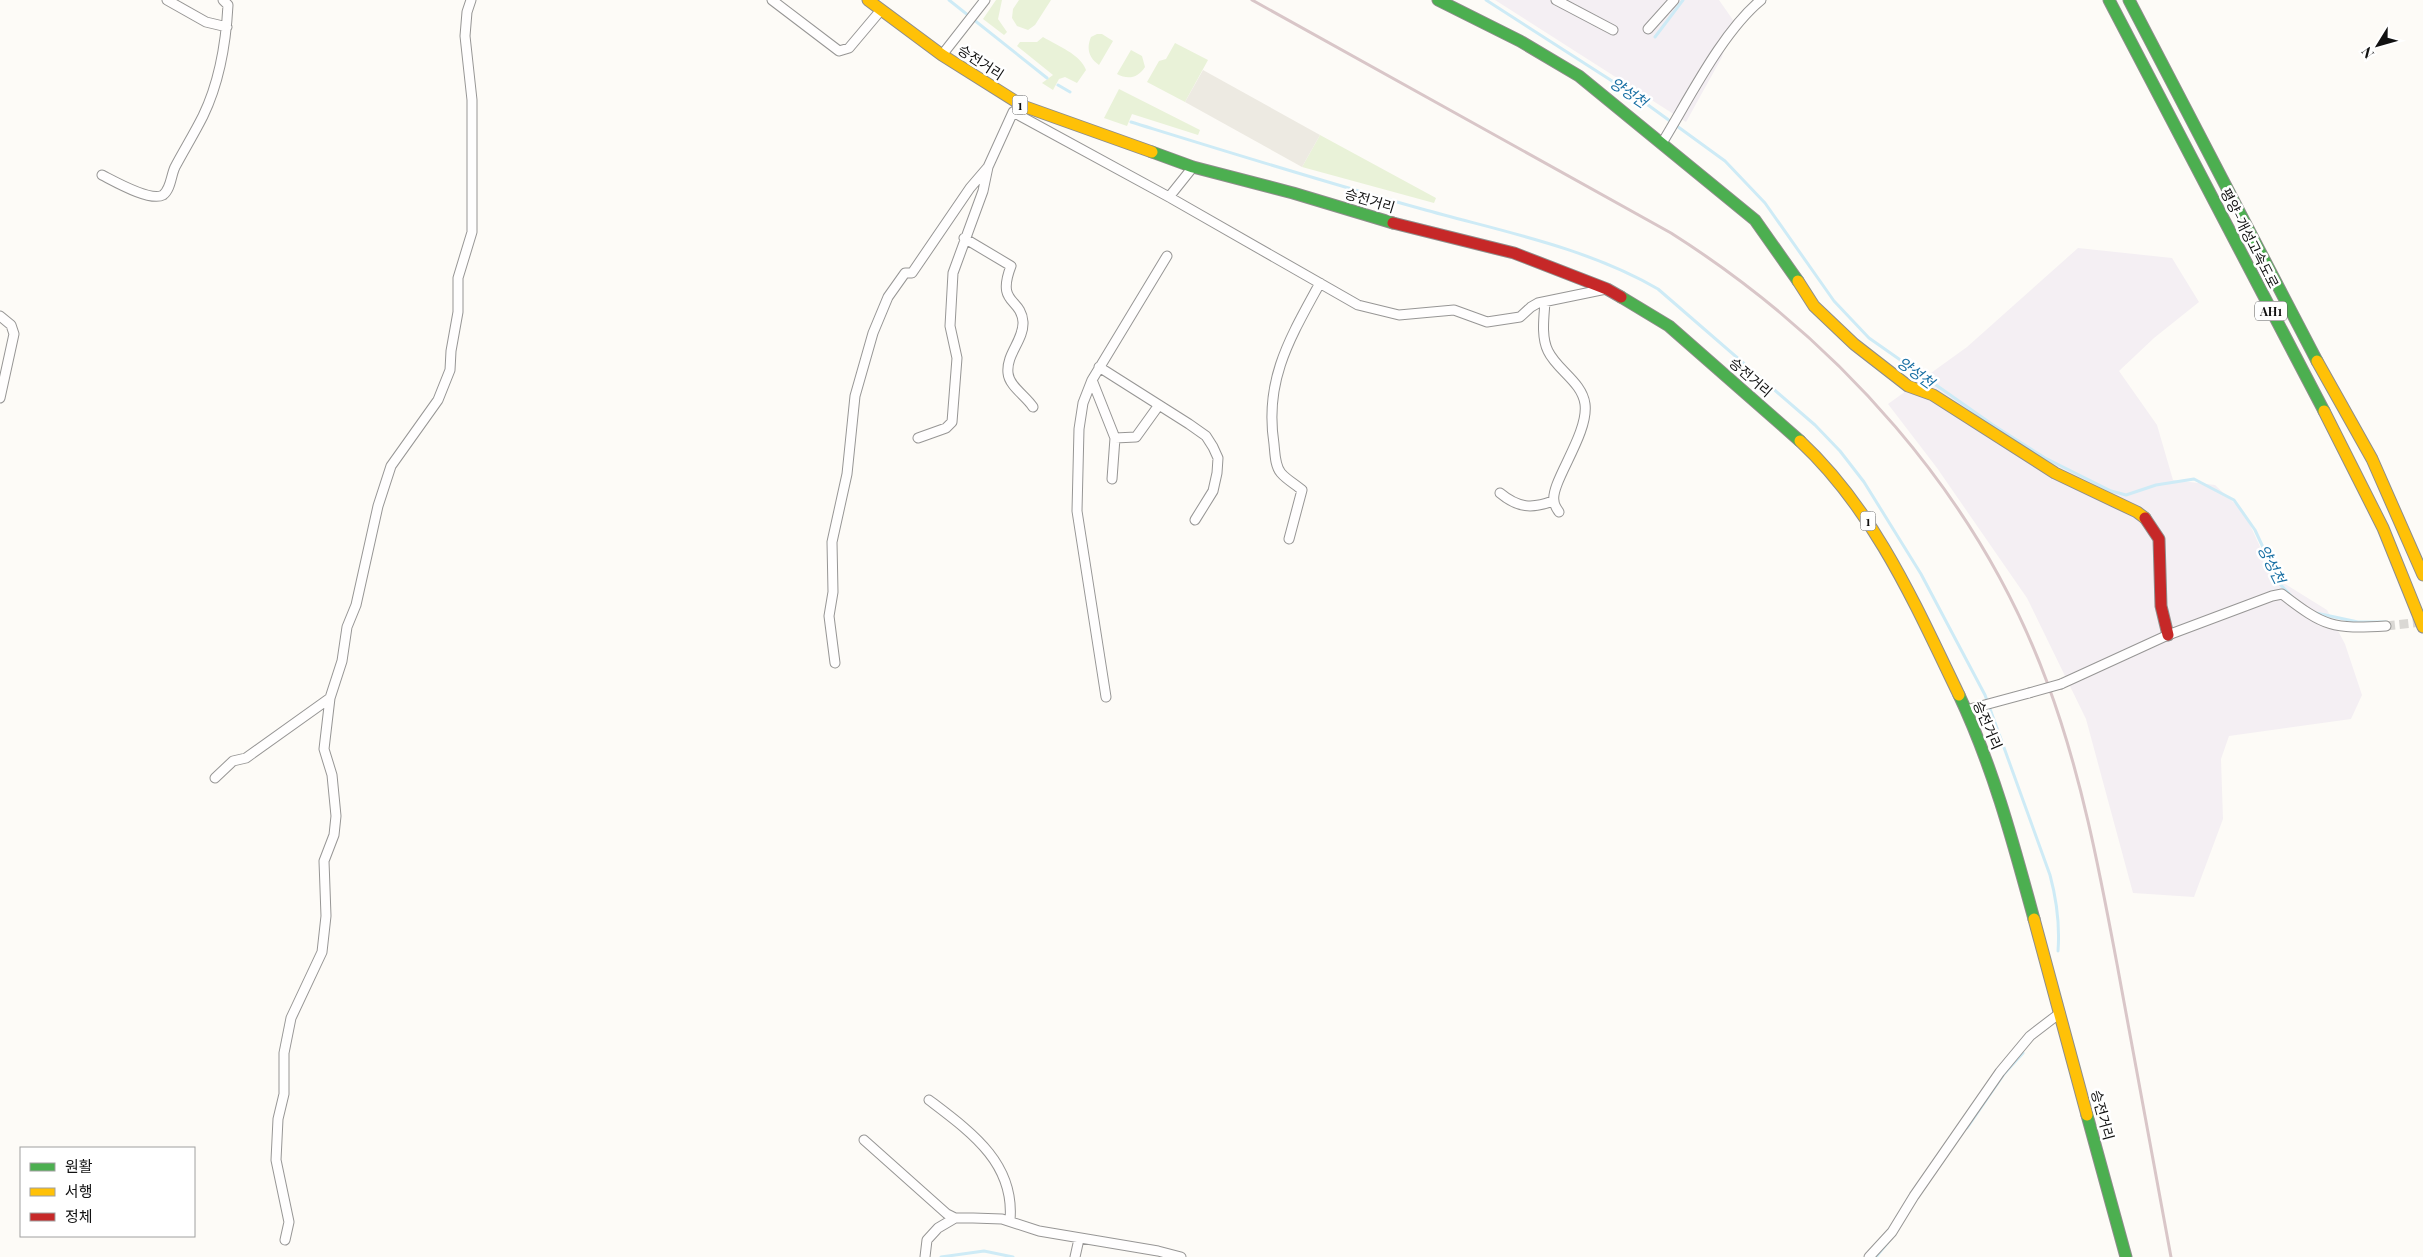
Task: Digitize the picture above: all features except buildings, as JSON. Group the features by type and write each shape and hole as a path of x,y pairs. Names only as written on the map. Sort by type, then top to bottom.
{"main road":[{"name":"승전거리","path":"868,0 1018,109 1193,167 1292,193 1417,230 1514,254 1607,289 1670,326 1760,404 1823,463 1877,534 1904,580 1966,710 1988,762 2008,824 2126,1257"},
{"path":"1438,0 1520,41 1579,76 1662,143 1755,220 1778,250 1814,306 1854,344 1908,386 1934,395 2055,473 2137,512 2148,522 2159,539 2161,606 2168,636"},
{"name":"평양-개성고속도로","path":"2109,0 2355,469 2394,554 2423,627"},
{"name":"평양-개성고속도로","path":"2129,0 2319,364 2372,459 2423,575"}],"street":[{"path":"167,0 206,22 227,28"},
{"path":"102,175 135,191 155,196 163,195 169,187 176,166 204,115 226,45 228,4 223,0"},
{"path":"285,1240 289,1222 276,1160 278,1119 284,1094 284,1053 291,1018 322,952 326,916 324,861 334,835 336,816 332,775 324,749 330,698 342,661 347,627 356,605 378,506 391,466 438,400 450,370 450,351 458,312 458,278 472,232 472,100 465,36 467,12 471,0"},
{"path":"772,0 839,51 850,48 881,10"},
{"path":"942,55 985,0"},
{"path":"1556,0 1614,30"},
{"path":"1648,28 1674,0"},
{"path":"1662,143 1728,37 1746,12 1761,0"},
{"path":"835,663 829,616 833,592 832,542 847,474 855,396 873,333 888,297 905,273 912,273 970,188 988,167 1018,109 1358,305 1399,315 1454,310 1487,322 1520,317 1531,307 1545,302 1607,289"},
{"path":"918,438 946,428 952,422 957,358 950,326 953,273 959,262 964,238 983,191 988,167"},
{"path":"1169,197 1193,167"},
{"path":"964,238 1011,266 1005,281 1006,290 1023,322 1023,331 1010,355 1008,373 1011,382 1033,407"},
{"path":"1106,697 1077,511 1079,429 1083,403 1092,380 1167,256"},
{"path":"1289,539 1302,490 1281,473 1276,463 1271,426 1274,380 1291,337 1320,283"},
{"path":"1545,302 1544,328 1547,350 1557,366 1577,386 1585,404 1576,446 1556,487 1553,501 1559,512"},
{"path":"0,316 11,325 14,334 0,398"},
{"path":"1099,367 1206,436 1218,458 1218,468 1213,490 1195,520"},
{"path":"1092,380 1115,438 1112,479"},
{"path":"1115,438 1136,437 1159,405"},
{"path":"1500,493 1521,506 1537,507 1553,501"},
{"path":"1966,710 2061,684 2168,636 2272,596 2282,594 2300,609 2329,624 2347,628 2386,626"},
{"path":"215,778 232,761 246,758 330,698"},
{"path":"1869,1257 1892,1232 1914,1196 2000,1072 2030,1036 2060,1014"},
{"path":"929,1100 972,1134 998,1164 1007,1182 1012,1206 1010,1220"},
{"path":"864,1140 947,1214 955,1218 1010,1220 1039,1231 1158,1251 1181,1257"},
{"path":"925,1257 927,1240 938,1228 955,1218"},
{"path":"1075,1257 1079,1239"}],"shaded area":[{"path":"1495,0 1719,0 1733,20 1722,57 1686,122"},
{"path":"1203,70 1320,135 1302,167 1185,102"},
{"path":"2078,248 2172,258 2199,302 2154,338 2119,371 2157,425 2173,480 2215,485 2244,512 2274,577 2327,610 2345,644 2362,695 2351,719 2229,736 2221,759 2223,819 2194,897 2133,893 2086,719 2027,598 1937,468 1888,404 1967,347"}],"green space":[{"path":"996,0 1002,0 998,19 1007,32 1004,35 983,19"},
{"path":"1019,0 1051,0 1035,25 1028,30 1017,26 1012,18 1013,9"},
{"path":"1102,34 1113,41 1099,65 1091,56 1089,49 1091,37"},
{"path":"1043,37 1074,55 1083,64 1086,70 1077,83 1065,77 1059,79 1053,90 1042,83 1053,75 1017,46 1020,42 1037,42"},
{"path":"1175,43 1208,60 1185,102 1147,82 1159,61 1166,59"},
{"path":"1131,50 1142,56 1145,67 1139,74 1132,77 1117,74"},
{"path":"1119,89 1200,130 1198,135 1132,114 1127,126 1104,118"},
{"path":"1320,135 1436,198 1434,203 1302,167"}],"waterway":[{"path":"949,0 1047,78"},
{"name":"양성천","path":"1486,0 1637,97 1725,161 1765,203 1834,301 1869,338 1993,425 2045,458 2111,491 2126,495 2156,485 2194,479 2234,500 2255,530 2280,584 2292,597"},
{"path":"1655,37 1683,0"},
{"path":"1058,85 1070,92"},
{"path":"1131,122 1276,167 1572,251 1630,274 1658,289 1815,425 1840,451 1864,482 1921,574 1985,695 2050,875 2059,931 2058,951"},
{"name":"양성천","path":"2316,613 2358,622 2386,622"},
{"path":"1967,1128 2004,1074 2023,1053"},
{"path":"1876,1257 1893,1236"},
{"path":"941,1257 984,1251 1013,1257"}],"tunnel":[{"path":"2386,626 2423,622"}],"railway":[{"path":"1252,0 1671,233 1732,275 1790,322 1845,372 1896,427 1942,486 1983,548 2018,613 2047,682 2070,751 2088,821 2103,892 2171,1257"}],"traffic: fast":[{"path":"1438,0 1520,41 1579,76 1755,220 1798,281"},
{"path":"2109,0 2324,411"},
{"path":"2129,0 2317,361"},
{"path":"1152,152 1193,167 1293,193 1393,223"},
{"path":"1621,297 1669,326 1800,441"},
{"path":"1959,695 1992,777 2034,919"},
{"path":"2087,1115 2126,1257"}],"traffic: slow":[{"path":"868,0 942,55 1023,106 1152,152"},
{"path":"1798,281 1814,306 1854,344 1908,386 1933,395 2055,473 2137,512 2145,518"},
{"path":"2317,361 2372,459 2423,575"},
{"path":"2324,411 2383,528 2423,627"},
{"path":"1800,441 1827,468 1872,528 1909,593 1959,695"},
{"path":"2034,919 2087,1115"}],"traffic: jam":[{"path":"1393,223 1514,253 1607,289 1621,297"},
{"path":"2145,518 2159,539 2161,606 2168,635"}]}
